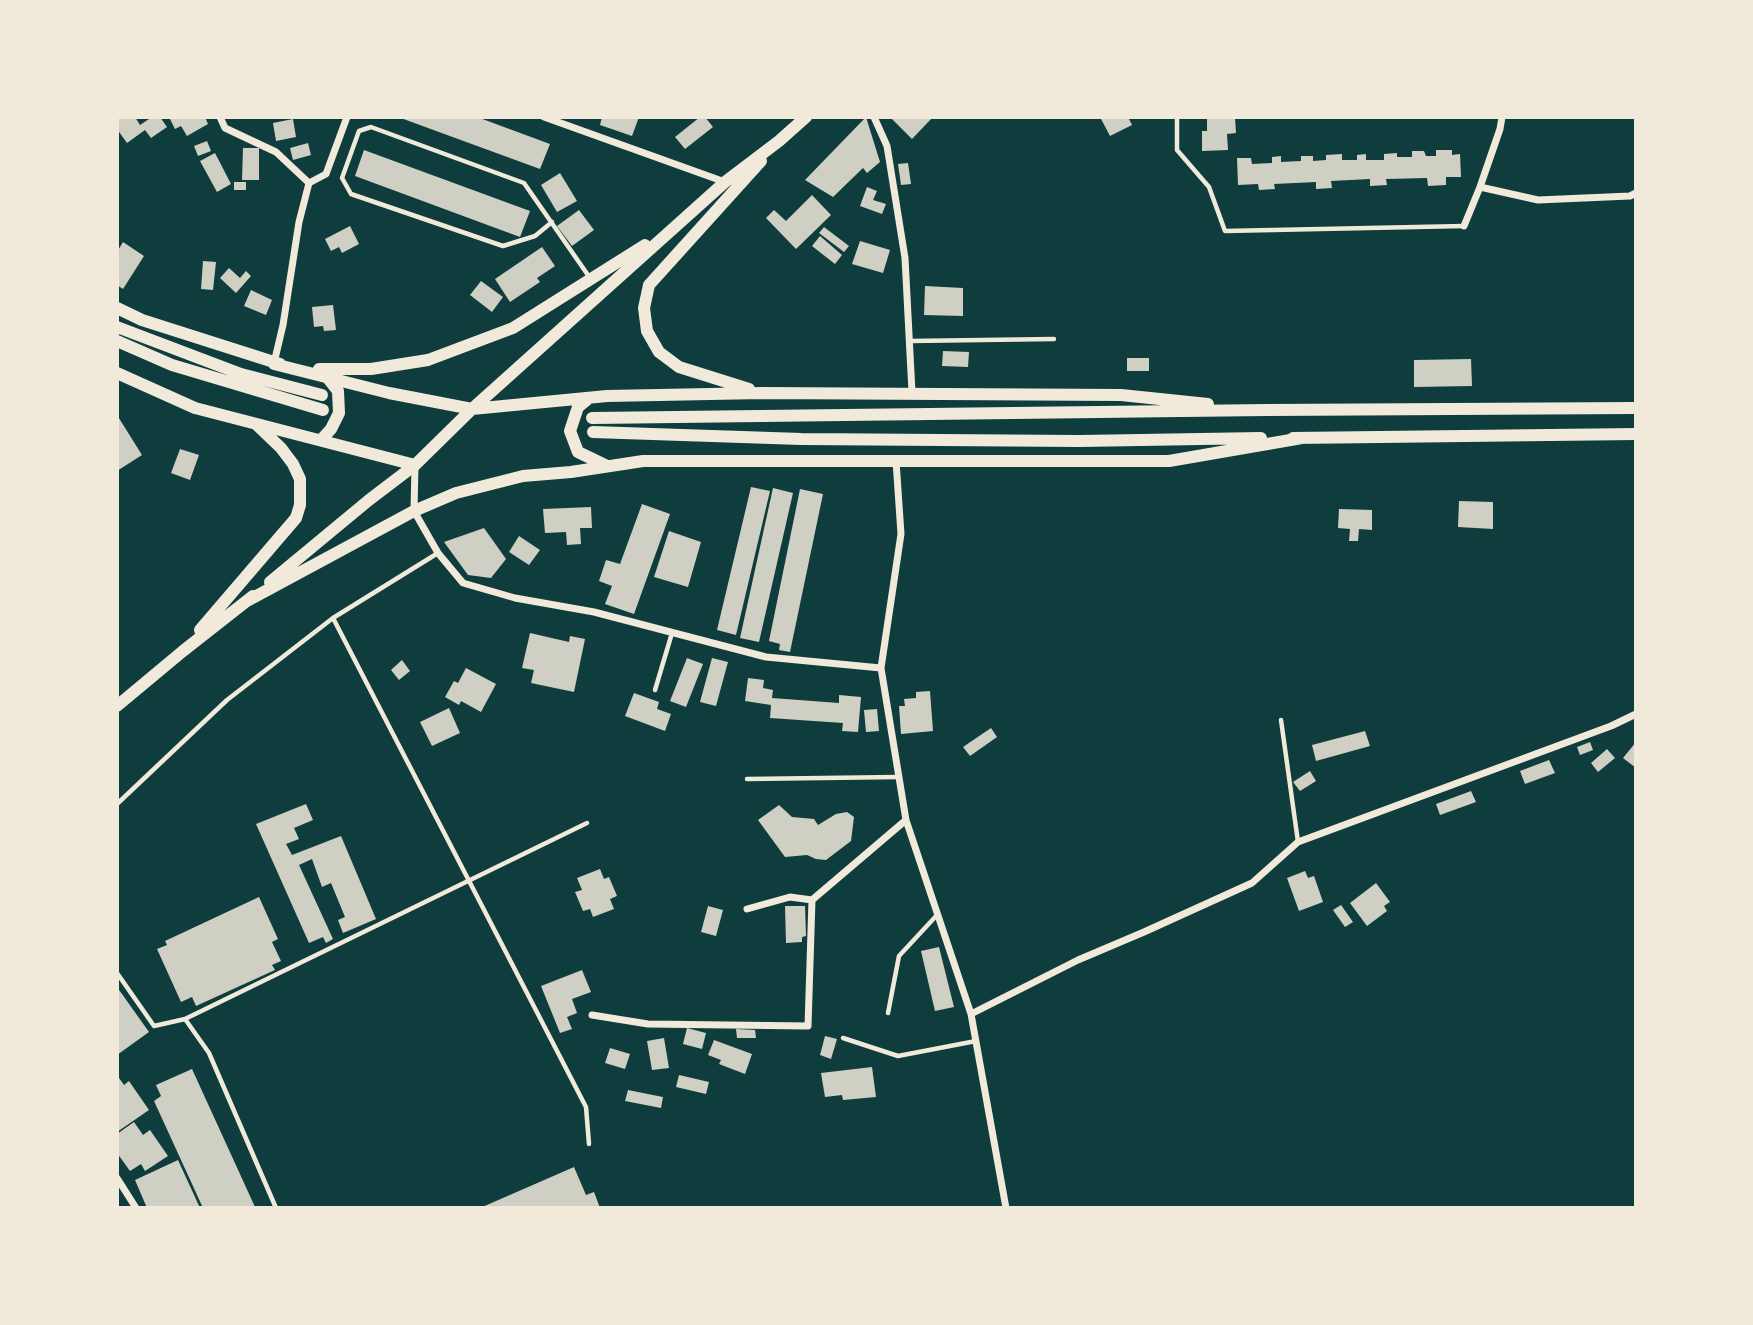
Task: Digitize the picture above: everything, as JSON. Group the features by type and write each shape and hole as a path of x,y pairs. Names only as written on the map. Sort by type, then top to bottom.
{"main road":[{"path":"117,706 415,465 675,226 806,117"},
{"path":"762,393 679,367 659,352 647,331 644,308 649,285 779,141"},
{"path":"274,364 326,370 371,369 428,360 513,328 675,226"},
{"path":"117,308 142,320 242,351 274,364 389,393 472,410 589,398 762,393 1121,395 1268,410"},
{"path":"117,327 241,374 322,395"},
{"path":"117,341 172,365 323,410"},
{"path":"117,373 195,408 415,465"},
{"path":"321,440 340,413 338,391 327,377"},
{"path":"589,398 578,407 570,431 578,452 608,467"},
{"path":"592,418 1636,408"},
{"path":"183,651 296,518 300,505 300,479 281,448 256,424"},
{"path":"593,432 801,439 1080,441 1636,434"},
{"path":"247,601 414,511 456,493 523,476 643,461 1169,461 1302,438"}],"street":[{"path":"220,117 225,128 276,152 309,183"},
{"path":"274,364 283,325 299,222 309,183 326,174 347,117"},
{"path":"544,117 725,182"},
{"path":"874,117 887,146 903,245 912,392 908,394"},
{"path":"1464,226 1500,130 1502,117"},
{"path":"1480,187 1538,200 1630,196 1636,193"},
{"path":"896,461 901,534 881,668 906,820 971,1014 1006,1208"},
{"path":"415,465 414,511 438,554 463,583 515,598 594,612 766,657 881,668"},
{"path":"971,1014 1077,960 1252,883 1297,842 1611,726 1636,714"},
{"path":"592,1015 648,1024 808,1026 812,900 906,820"},
{"path":"747,909 790,897 812,900"},
{"path":"117,1178 135,1208"}],"lane":[{"path":"1177,117 1177,150 1209,187 1225,230 1464,226"},
{"path":"552,222 536,236 503,246 351,194 342,178 359,131 371,127 524,183 552,222 591,279"},
{"path":"909,341 1054,339"},
{"path":"117,804 227,700 333,618 438,554"},
{"path":"333,618 586,1107 589,1144"},
{"path":"655,690 672,632"},
{"path":"1280,720 1297,842"},
{"path":"747,779 899,777"},
{"path":"117,973 154,1026 185,1019 587,823"},
{"path":"888,1013 899,956 938,914"},
{"path":"185,1019 209,1053 276,1208"},
{"path":"843,1038 898,1056 976,1041"}],"building":[{"path":"117,117 135,117 140,125 152,117 160,117 167,127 151,138 145,130 127,143 117,129"},
{"path":"169,117 205,117 208,124 187,136 181,126 175,129"},
{"path":"398,117 477,117 550,144 540,169"},
{"path":"602,117 639,117 632,136 600,125"},
{"path":"700,117 705,117 713,127 685,149 675,137"},
{"path":"866,117 880,162 867,173 863,168 833,197 805,180"},
{"path":"890,117 933,117 912,139"},
{"path":"1100,117 1128,117 1132,125 1110,136"},
{"path":"1207,117 1235,117 1236,133 1227,134 1228,150 1202,151 1202,131 1207,131"},
{"path":"293,119 296,137 276,141 273,123"},
{"path":"207,141 211,151 198,156 194,146"},
{"path":"308,143 311,155 293,160 290,148"},
{"path":"243,148 259,148 259,180 242,180"},
{"path":"364,150 530,211 520,237 355,176"},
{"path":"1436,150 1452,150 1452,155 1460,154 1461,177 1446,177 1446,185 1428,186 1427,178 1386,179 1387,185 1370,186 1370,179 1331,181 1332,188 1316,189 1316,182 1274,184 1275,189 1259,190 1258,184 1238,185 1237,158 1251,158 1252,164 1272,163 1272,157 1281,156 1281,162 1301,161 1301,156 1313,156 1313,161 1326,160 1326,155 1342,154 1342,160 1357,160 1357,155 1366,154 1366,160 1384,160 1384,154 1397,153 1397,157 1412,157 1412,151 1424,151 1426,156 1436,156"},
{"path":"215,153 231,184 217,192 200,161"},
{"path":"908,163 911,184 901,185 898,164"},
{"path":"560,173 577,201 557,212 541,185"},
{"path":"234,182 246,182 246,190 234,190"},
{"path":"867,187 877,191 873,200 886,204 882,214 860,206"},
{"path":"812,195 831,215 796,249 766,218 774,210 786,221"},
{"path":"579,210 594,230 572,246 557,226"},
{"path":"350,226 359,244 342,253 339,247 331,251 325,239"},
{"path":"824,227 849,246 844,252 819,233"},
{"path":"820,236 842,255 835,264 812,246"},
{"path":"860,241 890,250 883,273 852,264"},
{"path":"123,242 144,256 123,289 117,285 117,252"},
{"path":"542,247 555,266 537,278 540,282 510,302 495,279"},
{"path":"203,261 216,262 213,290 201,289"},
{"path":"229,268 240,278 246,271 251,276 236,293 220,278"},
{"path":"481,281 503,297 492,312 470,295"},
{"path":"925,286 963,288 963,316 924,315"},
{"path":"251,290 272,300 266,315 244,306"},
{"path":"333,305 336,330 324,331 323,326 314,327 312,307"},
{"path":"943,351 969,352 968,367 942,366"},
{"path":"1127,358 1149,358 1149,371 1127,371"},
{"path":"1471,359 1472,386 1414,387 1414,360"},
{"path":"117,415 142,455 117,471"},
{"path":"180,449 199,455 190,480 171,473"},
{"path":"751,487 770,491 736,635 717,630"},
{"path":"773,488 793,493 759,642 740,638"},
{"path":"800,489 823,494 790,652 779,650 780,644 769,641"},
{"path":"1459,501 1493,502 1493,529 1458,527"},
{"path":"642,504 670,514 634,614 605,604 612,586 599,581 606,560 620,564"},
{"path":"591,507 592,528 580,528 581,544 567,545 566,532 545,533 543,509"},
{"path":"1339,509 1372,510 1372,530 1359,529 1358,541 1349,541 1350,529 1338,528"},
{"path":"484,528 506,559 491,578 468,575 444,542"},
{"path":"669,531 701,542 688,587 654,577"},
{"path":"519,536 540,550 529,565 509,552"},
{"path":"530,633 569,642 570,636 585,639 574,692 531,683 534,670 522,668"},
{"path":"687,658 703,664 686,707 670,701"},
{"path":"712,658 728,662 716,706 700,702"},
{"path":"402,660 410,671 399,680 391,670"},
{"path":"466,668 496,684 481,712 461,701 459,705 445,697 454,681 458,683"},
{"path":"748,678 764,680 763,688 773,690 772,698 839,703 839,695 861,697 858,732 842,731 843,723 770,718 771,705 745,701"},
{"path":"930,691 933,731 901,734 899,706 905,706 904,699 916,698 916,692"},
{"path":"634,693 659,702 657,709 671,714 665,731 625,716"},
{"path":"449,708 460,733 432,746 420,722"},
{"path":"877,709 879,731 866,732 864,710"},
{"path":"991,728 997,737 970,756 963,747"},
{"path":"1365,731 1370,746 1316,761 1312,745"},
{"path":"1590,742 1593,750 1580,755 1577,747"},
{"path":"1636,742 1636,768 1623,758"},
{"path":"1607,749 1615,758 1598,772 1591,763"},
{"path":"1549,760 1555,773 1525,784 1520,771"},
{"path":"1310,771 1316,781 1300,791 1293,782"},
{"path":"1471,791 1476,802 1440,815 1436,804"},
{"path":"306,804 313,820 294,828 299,839 286,844 292,855 341,836 376,919 343,933 338,920 345,917 331,883 322,887 312,859 299,865 333,939 326,943 323,937 309,943 256,824"},
{"path":"779,805 792,817 814,819 818,825 836,814 847,812 854,817 851,841 826,860 807,855 785,857 758,820"},
{"path":"600,869 604,879 609,877 617,896 610,899 614,909 593,917 590,909 583,911 575,892 582,890 577,878"},
{"path":"1305,871 1308,878 1314,876 1323,902 1299,911 1287,878"},
{"path":"1376,883 1390,902 1384,906 1387,911 1367,926 1350,903"},
{"path":"259,897 278,939 272,942 281,961 272,965 275,970 196,1006 192,997 181,1002 157,949 167,945 165,941"},
{"path":"1341,905 1353,922 1345,927 1333,910"},
{"path":"708,906 723,910 716,936 701,932"},
{"path":"785,906 805,906 806,936 802,937 802,942 786,943"},
{"path":"939,947 954,1007 935,1011 921,951"},
{"path":"582,970 591,992 572,999 577,1013 567,1017 572,1029 560,1033 541,986"},
{"path":"117,987 149,1032 117,1055"},
{"path":"687,1028 706,1033 702,1049 683,1044"},
{"path":"736,1029 755,1030 756,1038 737,1038"},
{"path":"825,1036 837,1039 831,1059 820,1055"},
{"path":"664,1038 669,1068 652,1070 647,1041"},
{"path":"714,1040 752,1054 745,1074 719,1064 721,1060 708,1055"},
{"path":"610,1048 630,1054 625,1069 605,1063"},
{"path":"872,1067 876,1097 843,1100 842,1095 825,1097 821,1073"},
{"path":"192,1069 255,1207 253,1208 203,1208 154,1101 161,1096 156,1085"},
{"path":"117,1075 124,1085 129,1081 149,1110 117,1132"},
{"path":"679,1075 709,1082 706,1094 676,1087"},
{"path":"628,1090 663,1097 661,1108 625,1101"},
{"path":"134,1122 143,1135 150,1130 168,1156 145,1171 141,1164 130,1171 117,1153 117,1134"},
{"path":"178,1160 200,1208 147,1208 135,1180"},
{"path":"574,1167 586,1195 594,1192 600,1208 480,1208"}]}
